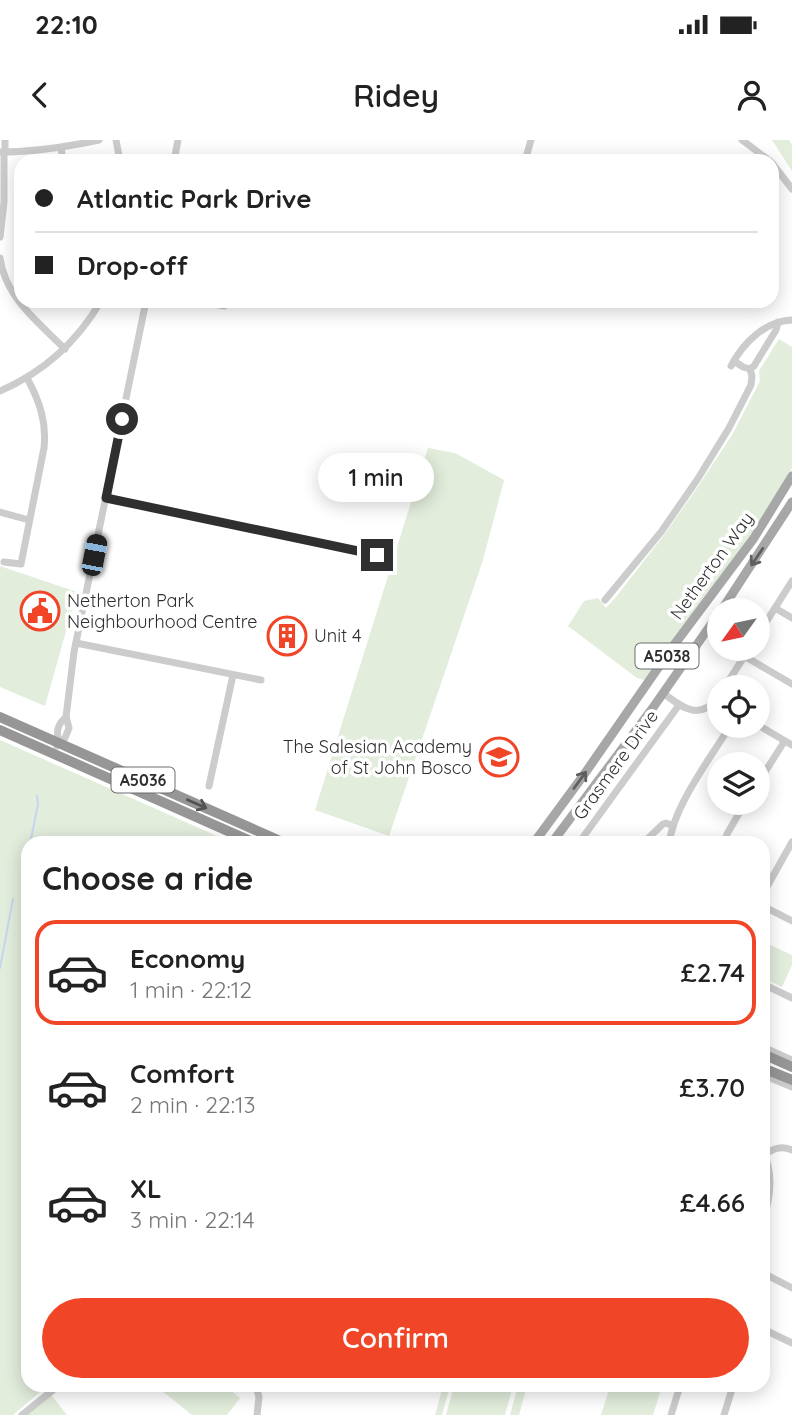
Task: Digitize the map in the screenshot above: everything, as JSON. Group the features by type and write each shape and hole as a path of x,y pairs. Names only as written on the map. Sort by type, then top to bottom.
{"highway":[{"name":"A5036","path":"0,717 56,748 76,763 239,836"},
{"name":"A5036","path":"0,730 56,748 268,836"},
{"path":"770,1057 792,1067"},
{"path":"770,1071 792,1080"}],"main road":[{"name":"Netherton Way","path":"539,836 674,645 754,538 792,476"},
{"name":"Netherton Way","path":"729,598 792,502"},
{"name":"Netherton Way","path":"557,836 707,630"}],"street":[{"path":"0,237 5,140"},
{"path":"3,152 61,148 99,140"},
{"path":"742,140 760,154"},
{"path":"61,148 62,154"},
{"path":"779,172 792,189"},
{"path":"0,258 3,284"},
{"path":"25,308 65,349"},
{"path":"0,391 46,366 65,349 97,308"},
{"path":"56,748 59,723 66,717 76,643 145,308"},
{"path":"750,369 732,364 745,345 778,322 792,320"},
{"path":"750,369 765,349 778,322"},
{"path":"606,600 661,532 697,480 729,428 751,385 750,369"},
{"path":"4,562 21,564 45,437 38,401 27,378"},
{"path":"106,498 377,555"},
{"path":"0,512 29,520"},
{"path":"770,616 792,581"},
{"path":"775,608 792,618"},
{"path":"76,643 261,680"},
{"path":"759,662 792,684"},
{"path":"209,786 233,675"},
{"path":"663,693 689,709 707,708"},
{"name":"Grasmere Drive","path":"584,836 679,705"},
{"path":"770,733 788,744 770,767"},
{"path":"671,836 679,810 723,738"},
{"path":"726,836 738,815"},
{"path":"650,836 663,824 673,826"},
{"path":"770,881 792,842"},
{"path":"770,910 792,921"},
{"path":"770,987 792,998"},
{"path":"770,1050 792,1060"},
{"path":"770,1078 792,1087"},
{"path":"770,1150 786,1147 792,1150"},
{"path":"770,1277 792,1288"},
{"path":"770,1332 792,1343"},
{"path":"22,1415 51,1392"},
{"path":"257,1415 258,1392"},
{"path":"671,1415 678,1392"},
{"path":"724,1415 731,1392"}],"green space":[{"path":"772,140 789,140 792,145 792,171"},
{"path":"779,339 792,347 792,468 767,512 645,680 637,678 568,626 584,601 598,598 606,608 664,535 732,435 760,381 759,371"},
{"path":"428,448 455,453 504,480 483,560 389,836 315,810"},
{"path":"0,566 77,592 45,706 0,687"},
{"path":"0,740 217,836 21,836 21,1392 40,1392 13,1415 0,1415"},
{"path":"770,945 792,955 792,965 782,987 770,981"},
{"path":"49,1392 67,1415 19,1415"},
{"path":"163,1392 232,1392 240,1398 227,1415 192,1415"},
{"path":"441,1392 448,1392 442,1415 435,1415"},
{"path":"452,1392 511,1392 505,1415 446,1415"},
{"path":"516,1392 525,1392 519,1415 510,1415"},
{"path":"608,1392 660,1392 653,1415 601,1415"}],"waterway":[{"path":"32,836 37,796"},
{"path":"0,968 13,899"}],"place":[{"name":"Netherton Park Neighbourhood Centre","path":"40,611"},
{"name":"Unit 4","path":"287,636"},
{"name":"The Salesian Academy of St John Bosco","path":"499,757"}],"route":[{"path":"122,419 106,498 377,555"}]}
